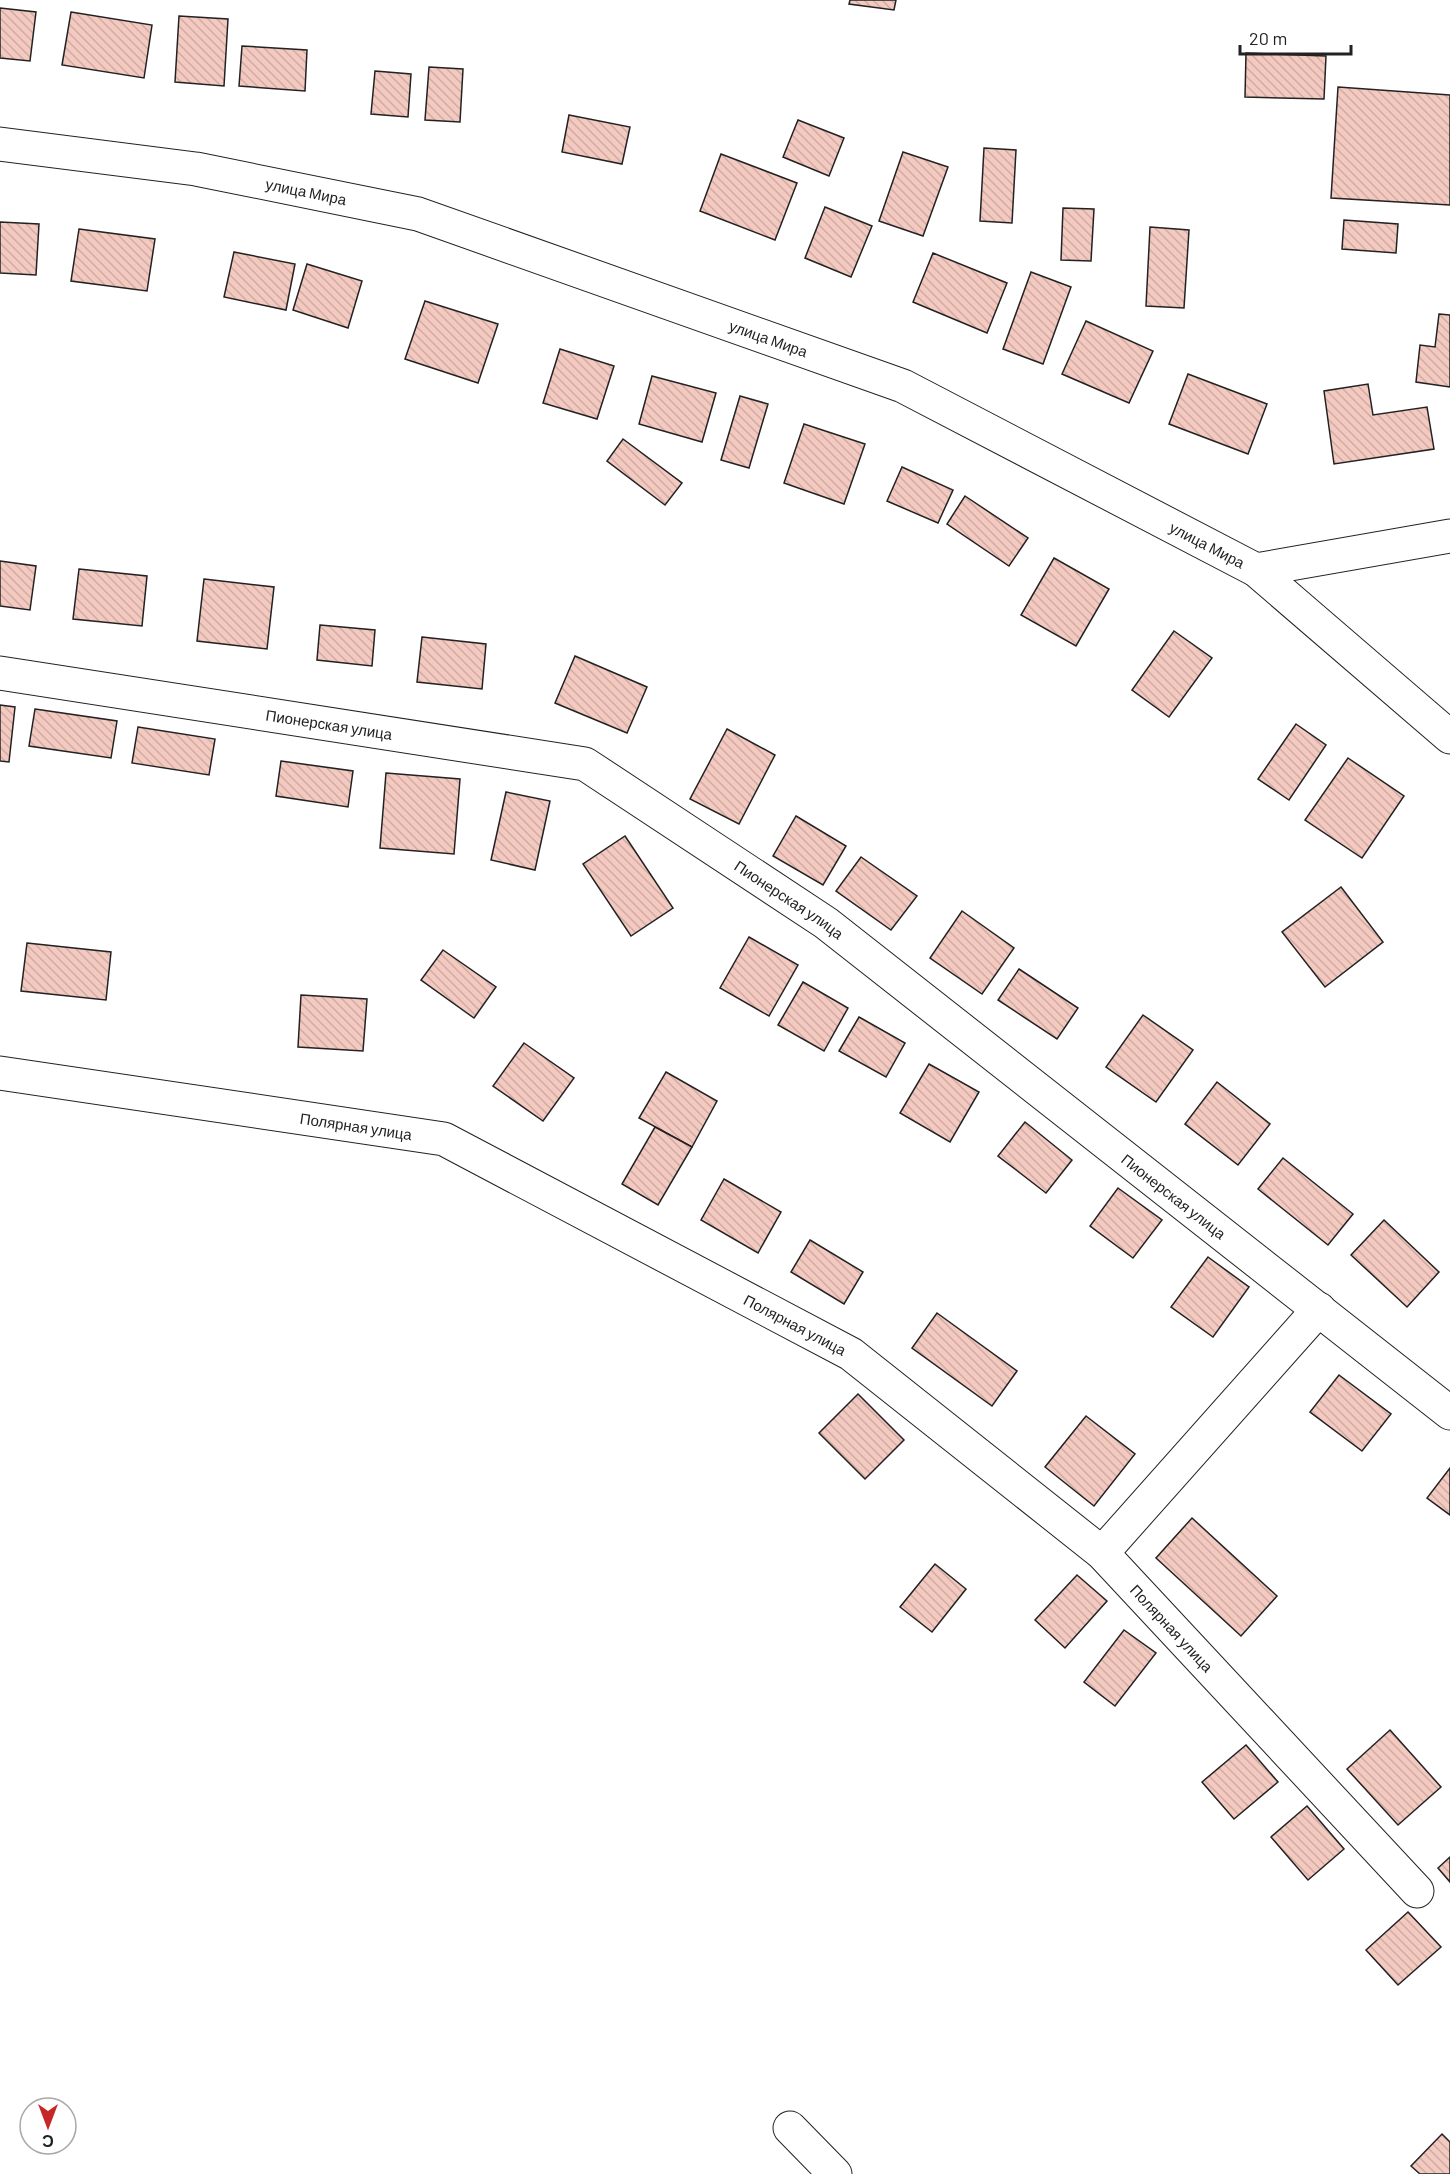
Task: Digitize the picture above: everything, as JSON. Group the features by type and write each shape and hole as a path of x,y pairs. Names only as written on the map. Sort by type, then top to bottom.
{"street":[{"name":"улица Мира","path":"0,144 196,169 418,214 903,386 1256,570 1450,737"},
{"path":"1256,570 1450,536"},
{"name":"Пионерская улица","path":"0,673 585,764 826,923 1450,1413"},
{"name":"Полярная улица","path":"0,1073 444,1139 851,1353 1102,1553 1417,1891"},
{"path":"1102,1553 1319,1309"},
{"path":"790,2128 834,2174"}],"building":[{"path":"850,0 896,0 894,10 849,4"},
{"path":"0,8 36,12 30,61 0,58"},
{"path":"71,12 152,25 144,78 62,65"},
{"path":"179,16 228,19 224,86 175,82"},
{"path":"242,46 307,50 305,91 239,86"},
{"path":"1246,53 1326,56 1324,99 1245,97"},
{"path":"429,67 463,69 460,122 425,120"},
{"path":"375,71 411,74 408,117 371,114"},
{"path":"1338,87 1450,95 1450,205 1331,198"},
{"path":"569,115 630,127 622,164 562,152"},
{"path":"798,120 844,138 829,176 783,157"},
{"path":"984,148 1016,150 1012,223 980,221"},
{"path":"903,152 948,167 923,236 879,221"},
{"path":"721,154 797,183 775,240 700,211"},
{"path":"825,207 872,226 851,277 805,258"},
{"path":"1063,208 1094,209 1091,261 1061,260"},
{"path":"1344,220 1398,224 1396,253 1342,249"},
{"path":"0,222 39,224 36,275 0,273"},
{"path":"1150,227 1189,230 1184,308 1146,306"},
{"path":"79,229 155,239 147,291 71,281"},
{"path":"234,252 295,264 286,310 224,297"},
{"path":"933,253 1007,283 987,333 913,302"},
{"path":"307,264 362,281 348,328 293,310"},
{"path":"1031,272 1071,287 1043,364 1003,349"},
{"path":"425,301 498,324 478,383 405,359"},
{"path":"1439,314 1450,315 1450,387 1416,382 1420,345 1435,347"},
{"path":"1086,321 1153,351 1129,403 1062,374"},
{"path":"560,349 614,366 597,419 543,403"},
{"path":"1188,374 1267,404 1248,454 1169,424"},
{"path":"652,376 716,393 702,442 639,424"},
{"path":"1368,384 1373,415 1427,407 1434,449 1334,464 1324,391"},
{"path":"740,396 768,404 749,468 721,460"},
{"path":"804,424 865,444 844,504 784,483"},
{"path":"623,439 682,483 665,505 607,461"},
{"path":"902,467 953,490 938,523 887,501"},
{"path":"965,496 1028,538 1009,566 947,524"},
{"path":"1054,558 1109,589 1076,646 1021,615"},
{"path":"0,561 36,566 30,610 0,606"},
{"path":"79,569 147,576 142,626 73,619"},
{"path":"204,579 274,587 267,649 197,641"},
{"path":"320,625 375,630 372,666 317,660"},
{"path":"1174,631 1212,658 1169,717 1132,690"},
{"path":"422,637 486,644 482,689 417,682"},
{"path":"575,656 647,687 627,733 555,703"},
{"path":"0,705 15,707 9,762 0,761"},
{"path":"35,709 117,721 111,758 29,746"},
{"path":"1296,724 1326,745 1289,800 1258,779"},
{"path":"138,727 215,739 209,775 132,763"},
{"path":"727,729 775,755 739,824 690,799"},
{"path":"1348,758 1404,796 1362,858 1305,820"},
{"path":"281,761 353,771 348,807 276,796"},
{"path":"386,773 460,779 454,854 380,848"},
{"path":"506,792 550,801 535,870 491,860"},
{"path":"796,816 846,846 823,885 773,856"},
{"path":"625,836 673,908 631,936 583,864"},
{"path":"861,857 917,896 891,930 836,891"},
{"path":"1341,887 1383,942 1325,987 1282,932"},
{"path":"962,911 1014,948 982,994 930,958"},
{"path":"749,937 798,965 769,1016 720,988"},
{"path":"27,943 111,952 106,1000 21,991"},
{"path":"443,950 496,987 474,1018 421,980"},
{"path":"1019,969 1078,1008 1057,1039 998,1000"},
{"path":"803,982 848,1008 824,1051 778,1025"},
{"path":"301,995 367,999 363,1051 298,1047"},
{"path":"1143,1015 1193,1050 1156,1102 1106,1067"},
{"path":"859,1017 905,1043 886,1077 839,1051"},
{"path":"524,1043 574,1078 543,1121 493,1086"},
{"path":"929,1064 979,1092 950,1142 900,1113"},
{"path":"666,1072 717,1101 692,1147 639,1118"},
{"path":"1217,1082 1270,1124 1238,1165 1185,1124"},
{"path":"1025,1122 1072,1160 1046,1193 998,1156"},
{"path":"655,1127 692,1147 658,1205 622,1184"},
{"path":"1283,1158 1353,1214 1328,1245 1258,1189"},
{"path":"724,1179 781,1212 758,1253 701,1220"},
{"path":"1118,1188 1162,1220 1133,1258 1090,1226"},
{"path":"1384,1220 1439,1272 1407,1307 1351,1255"},
{"path":"810,1240 863,1272 844,1304 791,1272"},
{"path":"1208,1257 1249,1287 1213,1337 1171,1307"},
{"path":"937,1313 1017,1371 992,1406 912,1348"},
{"path":"1339,1375 1391,1414 1362,1451 1310,1412"},
{"path":"858,1394 904,1440 865,1479 819,1433"},
{"path":"1086,1416 1135,1454 1094,1506 1045,1467"},
{"path":"1450,1468 1450,1515 1427,1498"},
{"path":"1192,1518 1277,1596 1241,1636 1156,1558"},
{"path":"935,1564 966,1589 932,1632 900,1607"},
{"path":"1077,1575 1107,1601 1065,1648 1035,1620"},
{"path":"1124,1630 1156,1653 1115,1706 1084,1682"},
{"path":"1390,1730 1441,1787 1398,1825 1347,1769"},
{"path":"1246,1745 1278,1782 1234,1819 1202,1782"},
{"path":"1307,1806 1344,1849 1308,1880 1271,1837"},
{"path":"1450,1857 1450,1882 1438,1868"},
{"path":"1408,1912 1441,1947 1398,1985 1366,1950"},
{"path":"1442,2134 1450,2142 1450,2174 1420,2174 1411,2166"}]}
